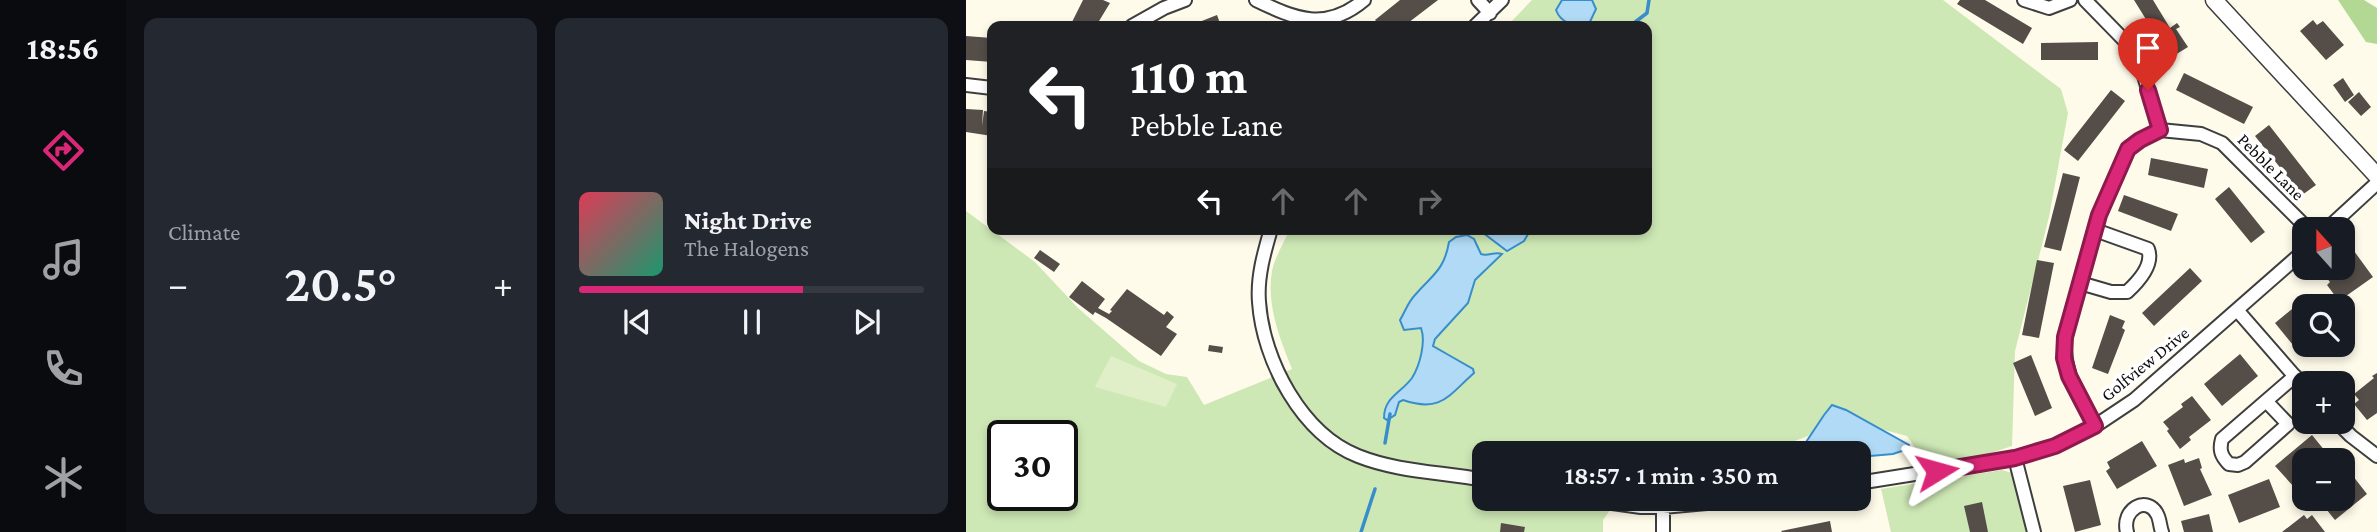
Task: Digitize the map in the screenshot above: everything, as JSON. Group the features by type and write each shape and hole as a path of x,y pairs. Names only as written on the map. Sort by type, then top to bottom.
{"street":[{"path":"1141,21 1185,0"},
{"path":"1256,0 1284,14 1309,21 1340,15 1364,0"},
{"path":"1478,0 1490,13"},
{"path":"1481,21 1502,0"},
{"path":"2024,0 2049,8 2070,0"},
{"path":"2085,0 2127,43 2142,69 2160,130 2128,149 2095,229 2065,337 2064,358 2069,376 2095,426"},
{"path":"2214,0 2377,176"},
{"path":"966,85 987,87"},
{"name":"Pebble Lane","path":"2160,130 2201,135 2222,143 2296,217"},
{"path":"2341,217 2377,183"},
{"path":"2080,283 2110,292 2127,292 2143,274 2151,259 2148,249 2095,229"},
{"path":"1269,235 1261,264 1259,302 1264,332 1279,375 1293,400 1310,421 1333,442 1357,456 1395,467 1472,478"},
{"name":"Golfview Drive","path":"1871,481 2015,458 2055,446 2095,426 2134,400 2292,261"},
{"path":"2237,310 2292,373"},
{"path":"2266,401 2288,424 2245,462 2238,465 2229,464 2222,457 2222,439 2266,401 2292,379"},
{"path":"2349,434 2377,456"},
{"path":"2015,458 2034,532"},
{"path":"2127,532 2127,516 2132,509 2139,506 2149,507 2157,512 2162,532"},
{"path":"1662,532 1663,511"}],"green space":[{"path":"1532,0 1943,0 2061,89 2068,113 2049,217 2015,351 2012,446 1973,459 1926,463 1907,436 1865,425 1835,410 1808,436 1794,441 1472,441 1472,511 1609,511 1603,520 1603,532 966,532 966,211 987,227 987,235 998,235 1035,262 1078,308 1139,361 1166,374 1187,377 1204,405 1292,369 1275,322 1271,296 1272,271 1287,235 1652,235 1652,21 1512,21"},
{"path":"2338,0 2364,0 2377,8 2377,44 2366,42"},
{"path":"1111,356 1177,384 1166,407 1095,387"},
{"path":"2002,470 2012,473 2027,532 1891,532 1881,489"}],"water":[{"path":"1562,0 1592,0 1596,9 1590,21 1565,21 1556,10"},
{"path":"1467,235 1474,239 1481,254 1502,254 1475,280 1468,303 1435,339 1433,346 1473,369 1474,373 1443,400 1426,405 1403,400 1399,402 1395,415 1387,420 1384,418 1387,405 1412,378 1422,347 1421,328 1404,330 1400,320 1413,298 1441,266 1449,242 1456,237"},
{"path":"1486,235 1528,235 1524,241 1507,251"},
{"path":"1832,405 1846,410 1909,445 1908,449 1893,454 1871,456 1871,441 1807,441"}],"building":[{"path":"1083,0 1103,0 1110,3 1099,21 1072,21"},
{"path":"1400,0 1438,0 1411,21 1375,20"},
{"path":"1960,0 1985,0 2032,28 2023,44 1957,4"},
{"path":"2134,0 2153,0 2170,28 2177,23 2180,27 2176,29 2188,47 2170,58"},
{"path":"1217,15 1219,21 1202,21"},
{"path":"2313,20 2317,25 2323,21 2344,45 2326,60 2300,31"},
{"path":"966,36 987,38 987,62 966,60"},
{"path":"2098,42 2098,60 2041,60 2041,43"},
{"path":"2184,73 2253,107 2244,124 2176,90"},
{"path":"2343,78 2354,95 2345,102 2333,85"},
{"path":"2111,90 2125,101 2078,161 2064,150"},
{"path":"2359,92 2371,107 2361,116 2348,102"},
{"path":"966,109 983,110 982,126 984,111 987,111 987,135 966,132"},
{"path":"2269,125 2316,185 2302,195 2255,136"},
{"path":"2151,158 2208,169 2204,188 2148,175"},
{"path":"2063,173 2080,177 2061,251 2044,247"},
{"path":"2229,187 2265,232 2251,243 2215,199"},
{"path":"2124,195 2178,214 2171,231 2118,211"},
{"path":"1040,250 1060,264 1054,272 1034,258"},
{"path":"2356,254 2373,277 2349,294 2334,294 2327,285 2330,282 2328,280 2356,280"},
{"path":"2037,260 2054,263 2039,338 2022,335"},
{"path":"2190,268 2202,281 2154,326 2142,313"},
{"path":"1082,281 1105,299 1098,308 1109,314 1127,289 1164,315 1167,311 1174,317 1166,327 1177,334 1161,356 1106,318 1095,312 1093,315 1069,297"},
{"path":"2292,309 2292,344 2275,323"},
{"path":"2110,315 2125,321 2122,328 2125,330 2108,374 2092,368"},
{"path":"1209,345 1223,347 1222,353 1208,351"},
{"path":"2240,354 2258,376 2222,406 2204,384"},
{"path":"2031,355 2052,408 2035,416 2013,363"},
{"path":"2377,373 2377,413 2367,420 2355,405 2359,400 2355,393 2374,378 2372,376"},
{"path":"2192,396 2211,420 2189,437 2191,440 2180,449 2163,422 2183,407 2181,404"},
{"path":"2312,435 2323,448 2296,448"},
{"path":"2142,441 2157,466 2117,489 2106,471 2110,468 2107,462"},
{"path":"2292,452 2292,485 2275,466"},
{"path":"2199,458 2200,469 2212,495 2184,506 2168,465 2184,459 2185,463"},
{"path":"2269,479 2280,507 2239,523 2228,495"},
{"path":"2355,479 2367,494 2355,504"},
{"path":"2090,480 2101,525 2075,532 2063,486"},
{"path":"1982,502 1988,532 1970,532 1964,506"},
{"path":"2328,511 2346,511 2335,520"},
{"path":"2209,514 2213,532 2184,532 2181,521"},
{"path":"2304,515 2307,519 2312,515 2325,532 2282,532"},
{"path":"1830,521 1832,532 1781,531"},
{"path":"1501,523 1525,527 1524,532 1500,532"}],"waterway":[{"path":"1637,21 1647,13 1649,0"},
{"path":"1385,443 1390,414"},
{"path":"1361,532 1375,489"}],"route":[{"path":"1937,471 2015,458 2055,446 2095,426 2069,376 2064,358 2065,337 2099,215 2128,149 2160,130 2148,90"}]}
